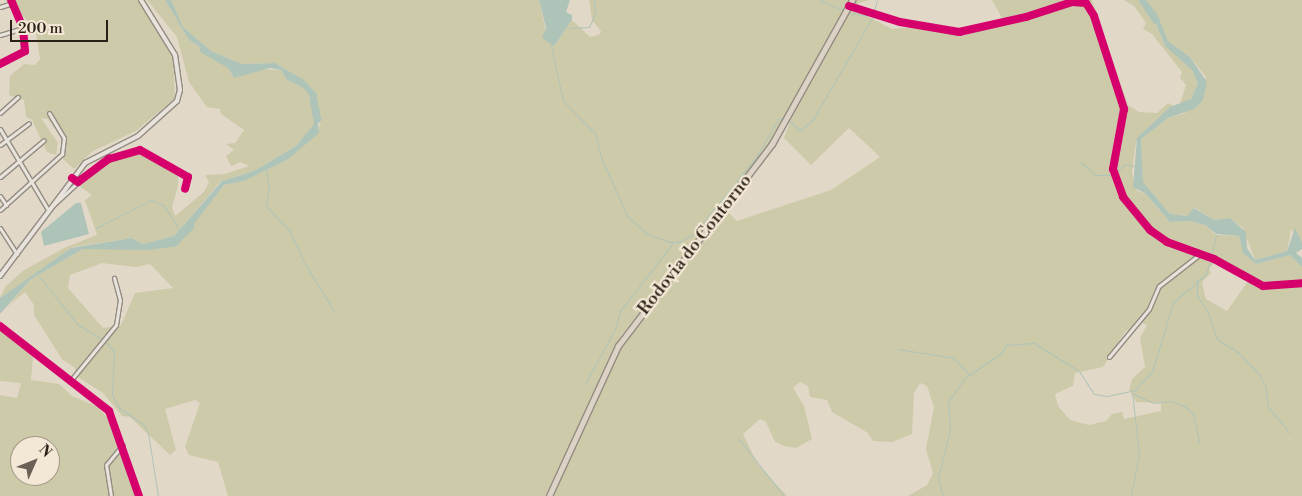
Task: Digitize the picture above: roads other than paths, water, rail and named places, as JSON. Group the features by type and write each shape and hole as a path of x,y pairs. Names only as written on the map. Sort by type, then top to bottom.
{"main road":[{"name":"Rodovia do Contorno","path":"549,496 618,346 772,144 852,0"}],"street":[{"path":"0,276 72,178 91,158 138,136 177,100 180,90 175,55 141,0"},
{"path":"849,6 900,22 959,32 1075,1 1088,5 1124,109 1114,164 1117,188 1162,240 1200,254 1267,287 1302,283"},
{"path":"0,7 11,2 23,28 26,51 0,64"},
{"path":"0,36 23,28"},
{"path":"0,113 18,97"},
{"path":"0,210 32,183 64,149 64,138 49,113"},
{"path":"0,145 29,123"},
{"path":"0,129 48,210"},
{"path":"0,177 44,140"},
{"path":"48,210 78,182 109,159 140,150 188,177 185,189"},
{"path":"72,178 78,182"},
{"path":"0,196 6,205"},
{"path":"1,232 17,254"},
{"path":"1109,357 1149,308 1159,286 1200,254"},
{"path":"71,380 116,325 120,300 114,278"},
{"path":"0,326 109,411 123,445 139,496"},
{"path":"111,496 106,465 123,445"}],"waterway":[{"path":"569,28 589,27 595,14 594,0"},
{"path":"819,0 843,10"},
{"path":"874,11 877,0"},
{"path":"1142,0 1156,21"},
{"path":"848,13 872,16"},
{"path":"789,121 800,130 812,121 873,16"},
{"path":"551,45 563,101 595,133 601,157 627,216 646,233 669,242 678,242 694,234 756,157 778,119 784,118"},
{"path":"203,50 231,66"},
{"path":"301,81 314,95 319,120"},
{"path":"1081,162 1096,175 1112,175"},
{"path":"1117,172 1125,164 1134,166"},
{"path":"266,170 269,188 266,206 290,231 305,264 334,311"},
{"path":"96,228 151,200 163,205 179,229"},
{"path":"175,243 191,227"},
{"path":"1211,255 1216,235"},
{"path":"586,382 615,329 620,311 673,243"},
{"path":"943,496 938,478 950,430 948,402 965,378 1000,354 1006,345 1034,343 1079,371 1094,394 1107,396 1135,390 1152,372 1173,303 1206,274 1210,261"},
{"path":"39,276 77,324 102,339"},
{"path":"1197,280 1197,296 1208,312 1217,339 1238,352 1258,373 1265,385 1268,407 1290,433"},
{"path":"106,342 114,352 112,395 119,408 143,424 148,433 158,496"},
{"path":"898,349 954,358 969,374"},
{"path":"1131,496 1139,454 1132,392"},
{"path":"1134,394 1153,403 1171,401 1184,406 1193,413 1199,442"},
{"path":"738,438 784,496"}]}
